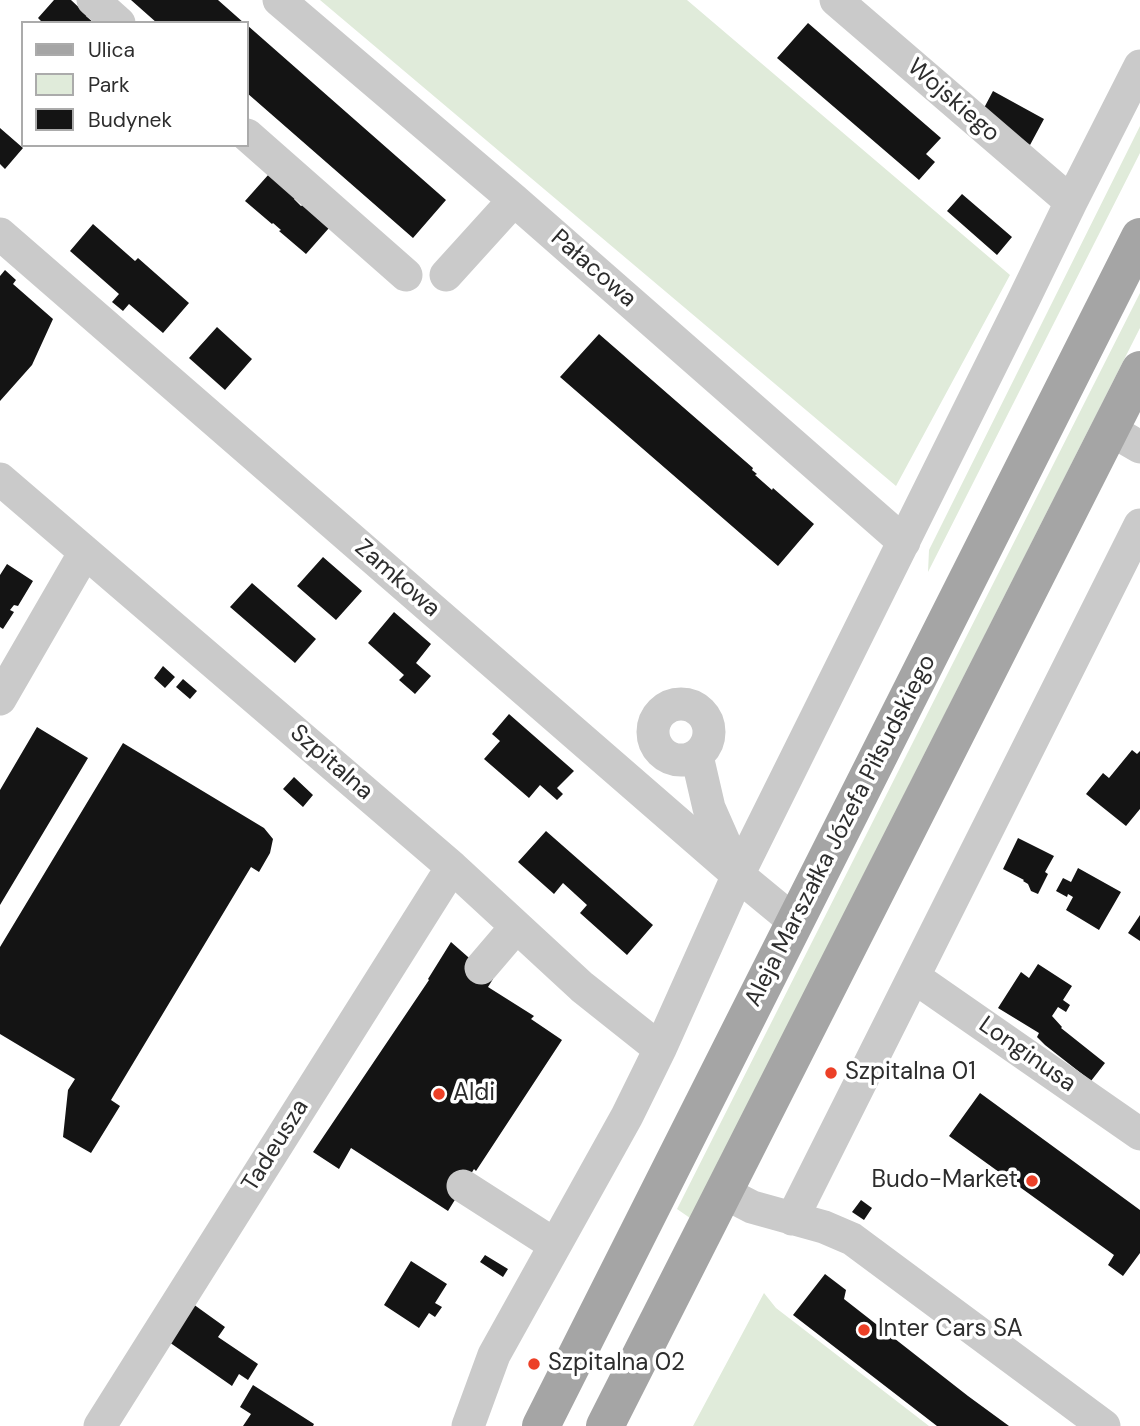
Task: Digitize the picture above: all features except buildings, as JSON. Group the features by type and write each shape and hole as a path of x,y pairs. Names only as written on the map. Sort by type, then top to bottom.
{"main road":[{"name":"Aleja Marszałka Józefa Piłsudskiego","path":"541,1426 1140,237"},
{"path":"605,1426 723,1192 1124,438 1140,370"}],"street":[{"path":"93,0 116,21"},
{"name":"Pałacowa","path":"279,0 513,200 904,542"},
{"name":"Wojskiego","path":"836,0 1070,202"},
{"path":"468,1426 494,1355 627,1116 738,875 1070,202 1140,66"},
{"path":"248,136 406,275"},
{"path":"446,275 513,200"},
{"name":"Zamkowa","path":"0,234 795,922"},
{"name":"Szpitalna","path":"0,479 452,867 582,987 660,1049"},
{"path":"792,1219 1140,525"},
{"path":"0,699 85,552"},
{"path":"697,756 709,808 738,875"},
{"name":"Tadeusza","path":"100,1426 452,867"},
{"path":"481,968 516,927"},
{"name":"Longinusa","path":"914,976 1140,1133"},
{"path":"463,1186 555,1245"},
{"path":"723,1192 752,1208 824,1227 852,1239 1104,1426"}],"green space":[{"path":"320,0 687,0 1010,275 896,486"},
{"path":"1140,126 1140,153 928,572 929,550"},
{"path":"1140,293 1140,328 690,1218 677,1209"},
{"path":"764,1293 776,1308 929,1426 693,1426"}],"place":[{"name":"Szpitalna 01","path":"831,1073"},
{"name":"Aldi","path":"439,1094"},
{"name":"Budo-Market","path":"1032,1181"},
{"name":"Inter Cars SA","path":"864,1330"},
{"name":"Szpitalna 02","path":"534,1364"}]}
